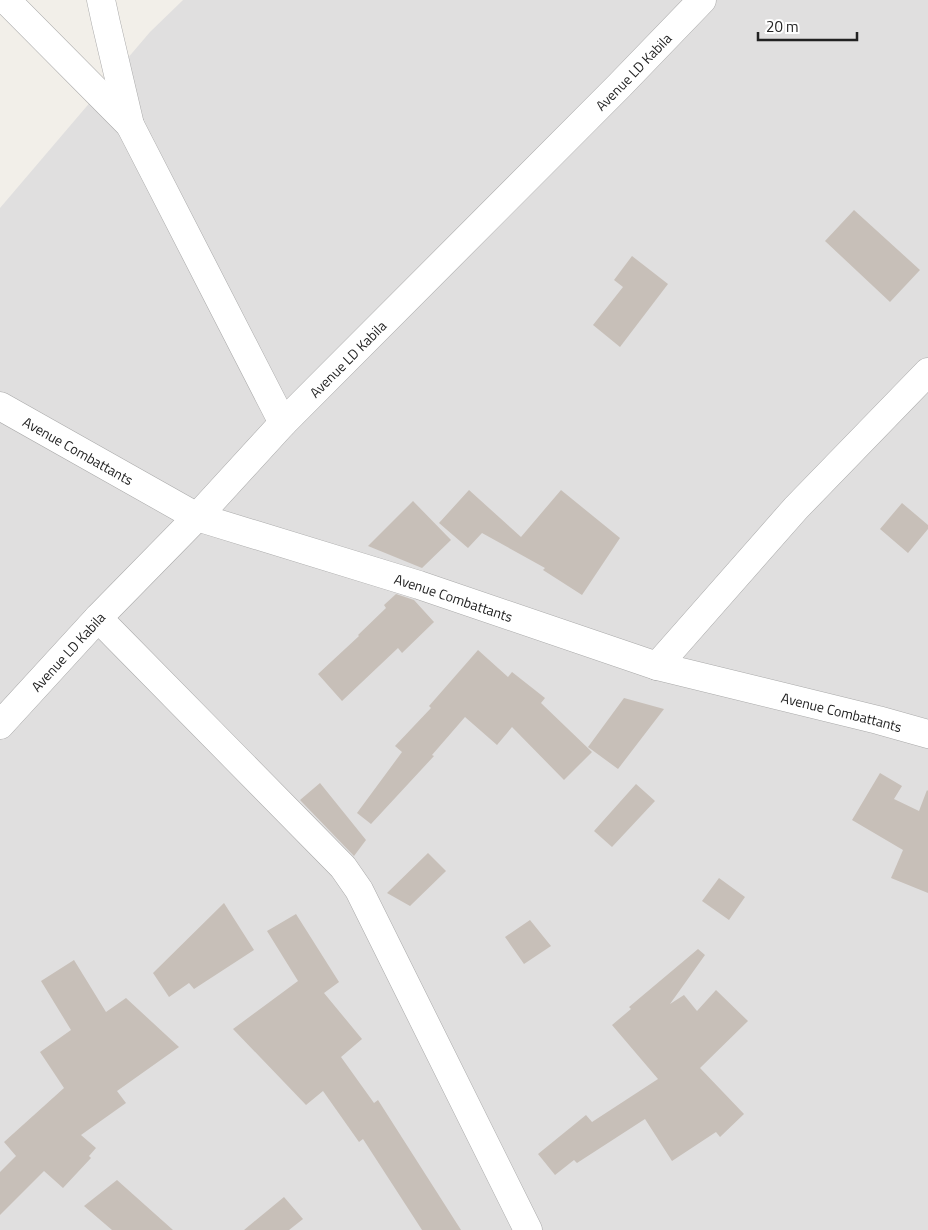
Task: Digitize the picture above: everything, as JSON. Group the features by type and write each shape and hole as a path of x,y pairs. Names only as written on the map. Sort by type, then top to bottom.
{"street":[{"path":"6,0 130,125"},
{"path":"101,0 130,125 283,424"},
{"name":"Avenue LD Kabila","path":"0,724 98,618 198,517 283,424 702,0"},
{"path":"657,666 796,508 928,372"},
{"name":"Avenue Combattants","path":"0,406 198,517 419,585 657,666 928,734"},
{"path":"98,618 343,867 358,890 528,1230"}],"shaded area":[{"path":"183,0 928,0 928,1230 0,1230 0,208 150,32"}],"building":[{"path":"854,210 920,270 890,302 825,241"},
{"path":"632,256 668,284 620,347 593,325 623,287 614,280"},
{"path":"469,490 521,537 561,490 620,538 582,595 543,570 545,568 482,533 468,548 439,523"},
{"path":"413,501 451,540 422,568 368,546"},
{"path":"902,503 928,525 928,529 908,553 880,529"},
{"path":"396,594 414,600 434,622 402,653 398,648 342,701 318,674 359,636 386,608 384,605"},
{"path":"478,650 508,677 512,672 545,698 541,703 592,752 564,780 512,727 497,745 465,717 432,755 434,756 371,824 357,813 402,752 395,746 431,708 429,706"},
{"path":"624,698 664,709 618,769 588,747"},
{"path":"880,773 902,786 894,799 919,811 928,791 928,893 891,878 903,850 852,820"},
{"path":"320,783 366,840 354,856 300,800"},
{"path":"636,784 655,801 612,847 594,831"},
{"path":"428,853 446,871 410,906 387,893"},
{"path":"719,878 745,897 729,920 702,901"},
{"path":"224,903 254,950 194,989 189,983 169,997 153,973"},
{"path":"296,914 339,982 324,993 362,1039 341,1057 374,1103 378,1100 461,1230 422,1230 363,1139 359,1142 323,1091 306,1105 233,1029 298,981 267,931"},
{"path":"530,920 551,946 524,964 505,937"},
{"path":"698,949 705,955 670,1004 684,995 697,1011 716,990 748,1021 700,1068 744,1114 720,1137 716,1132 672,1161 645,1119 577,1163 574,1160 555,1175 538,1154 586,1115 592,1122 658,1079 612,1025 631,1009 629,1007"},
{"path":"74,960 106,1012 126,998 179,1047 117,1091 126,1103 81,1135 96,1148 89,1156 91,1158 63,1188 44,1171 0,1215 0,1172 16,1156 4,1142 64,1088 40,1052 71,1030 41,981"},
{"path":"117,1180 173,1230 112,1230 84,1206"},
{"path":"284,1197 303,1219 289,1230 244,1230"}]}
